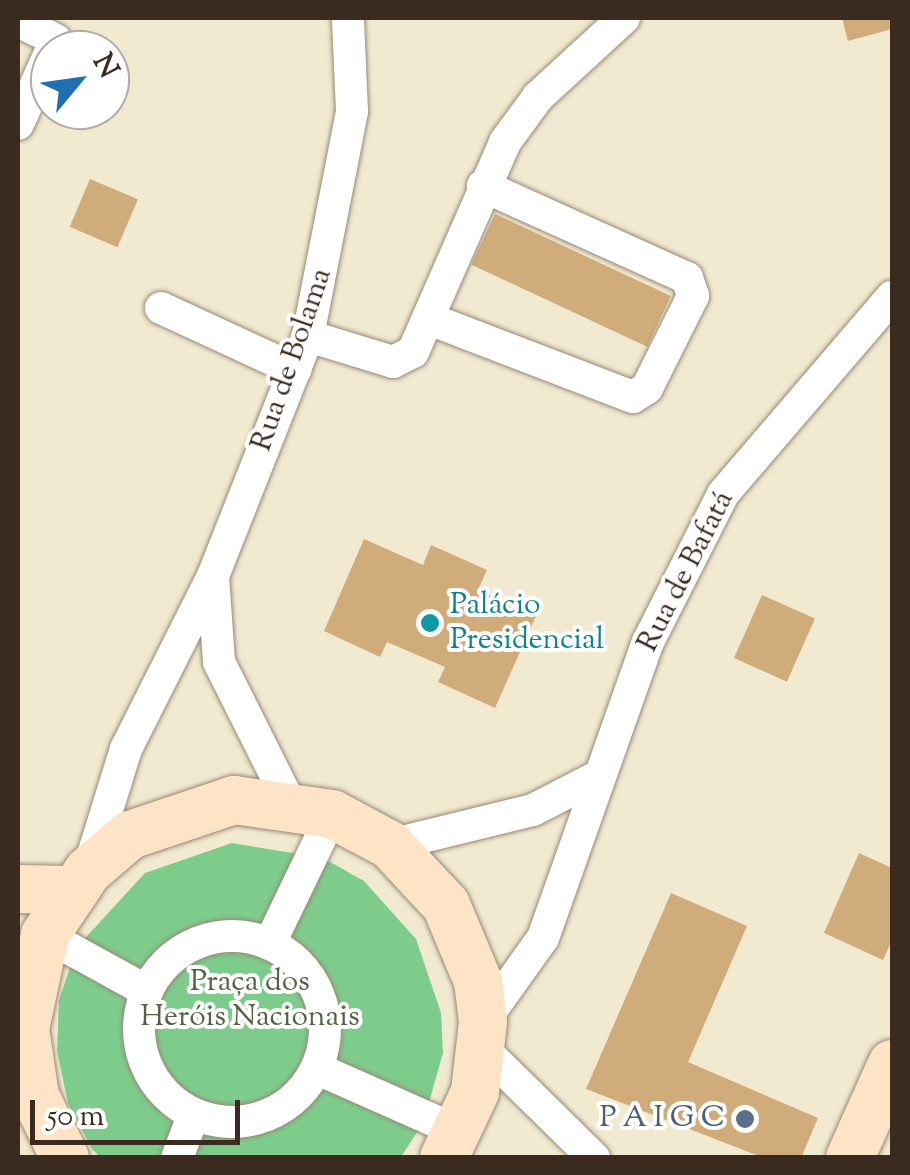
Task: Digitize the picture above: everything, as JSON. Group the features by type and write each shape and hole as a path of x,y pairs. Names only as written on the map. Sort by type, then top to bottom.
{"main road":[{"path":"65,1158 35,1096 25,1028 33,948 80,880 180,811 311,808 390,844 459,929 483,1035 452,1145"},
{"path":"18,889 80,880"},
{"path":"850,1158 892,1064"}],"street":[{"name":"Rua de Bolama","path":"80,880 126,749 213,576 308,336 352,111 348,18"},
{"path":"308,336 393,362 413,352 432,320 483,186 538,96 624,18"},
{"path":"18,124 30,97"},
{"path":"432,320 633,397 647,388 693,296 687,278 483,186"},
{"name":"Rua de Bafatá","path":"483,1035 544,938 595,778 648,642 723,494 892,297"},
{"path":"161,308 295,370"},
{"name":"Rua de Bolama","path":"213,576 219,662 311,808"},
{"path":"390,844 533,810 595,778"},
{"path":"270,943 311,808"},
{"path":"222,935 270,943 314,989 326,1020 318,1069 288,1107 257,1118 193,1116 155,1085 143,1054 145,990 176,952 222,935"},
{"path":"33,948 145,990"},
{"path":"483,1035 594,1158"},
{"path":"318,1069 452,1145"},
{"path":"177,1158 193,1116"}],"green space":[{"name":"Praça dos Heróis Nacionais","path":"232,843 323,858 364,881 416,939 441,1013 443,1053 423,1123 401,1157 100,1157 92,1149 68,1103 57,1051 59,1000 77,947 145,873"}],"building":[{"path":"842,18 892,18 892,29 848,41"},
{"path":"90,179 138,199 118,247 70,227"},
{"path":"495,214 671,296 647,347 471,265"},
{"name":"Palácio Presidencial","path":"364,539 423,565 431,545 487,570 478,590 536,616 495,708 438,682 445,667 387,642 380,657 324,631"},
{"path":"762,595 815,619 787,682 734,658"},
{"path":"859,853 892,868 892,940 883,960 824,933"},
{"path":"671,893 747,926 688,1062 818,1118 801,1158 764,1158 586,1089"}],"place":[{"name":"Palácio Presidencial","path":"430,623"},
{"name":"P A I G C","path":"745,1119"}]}
